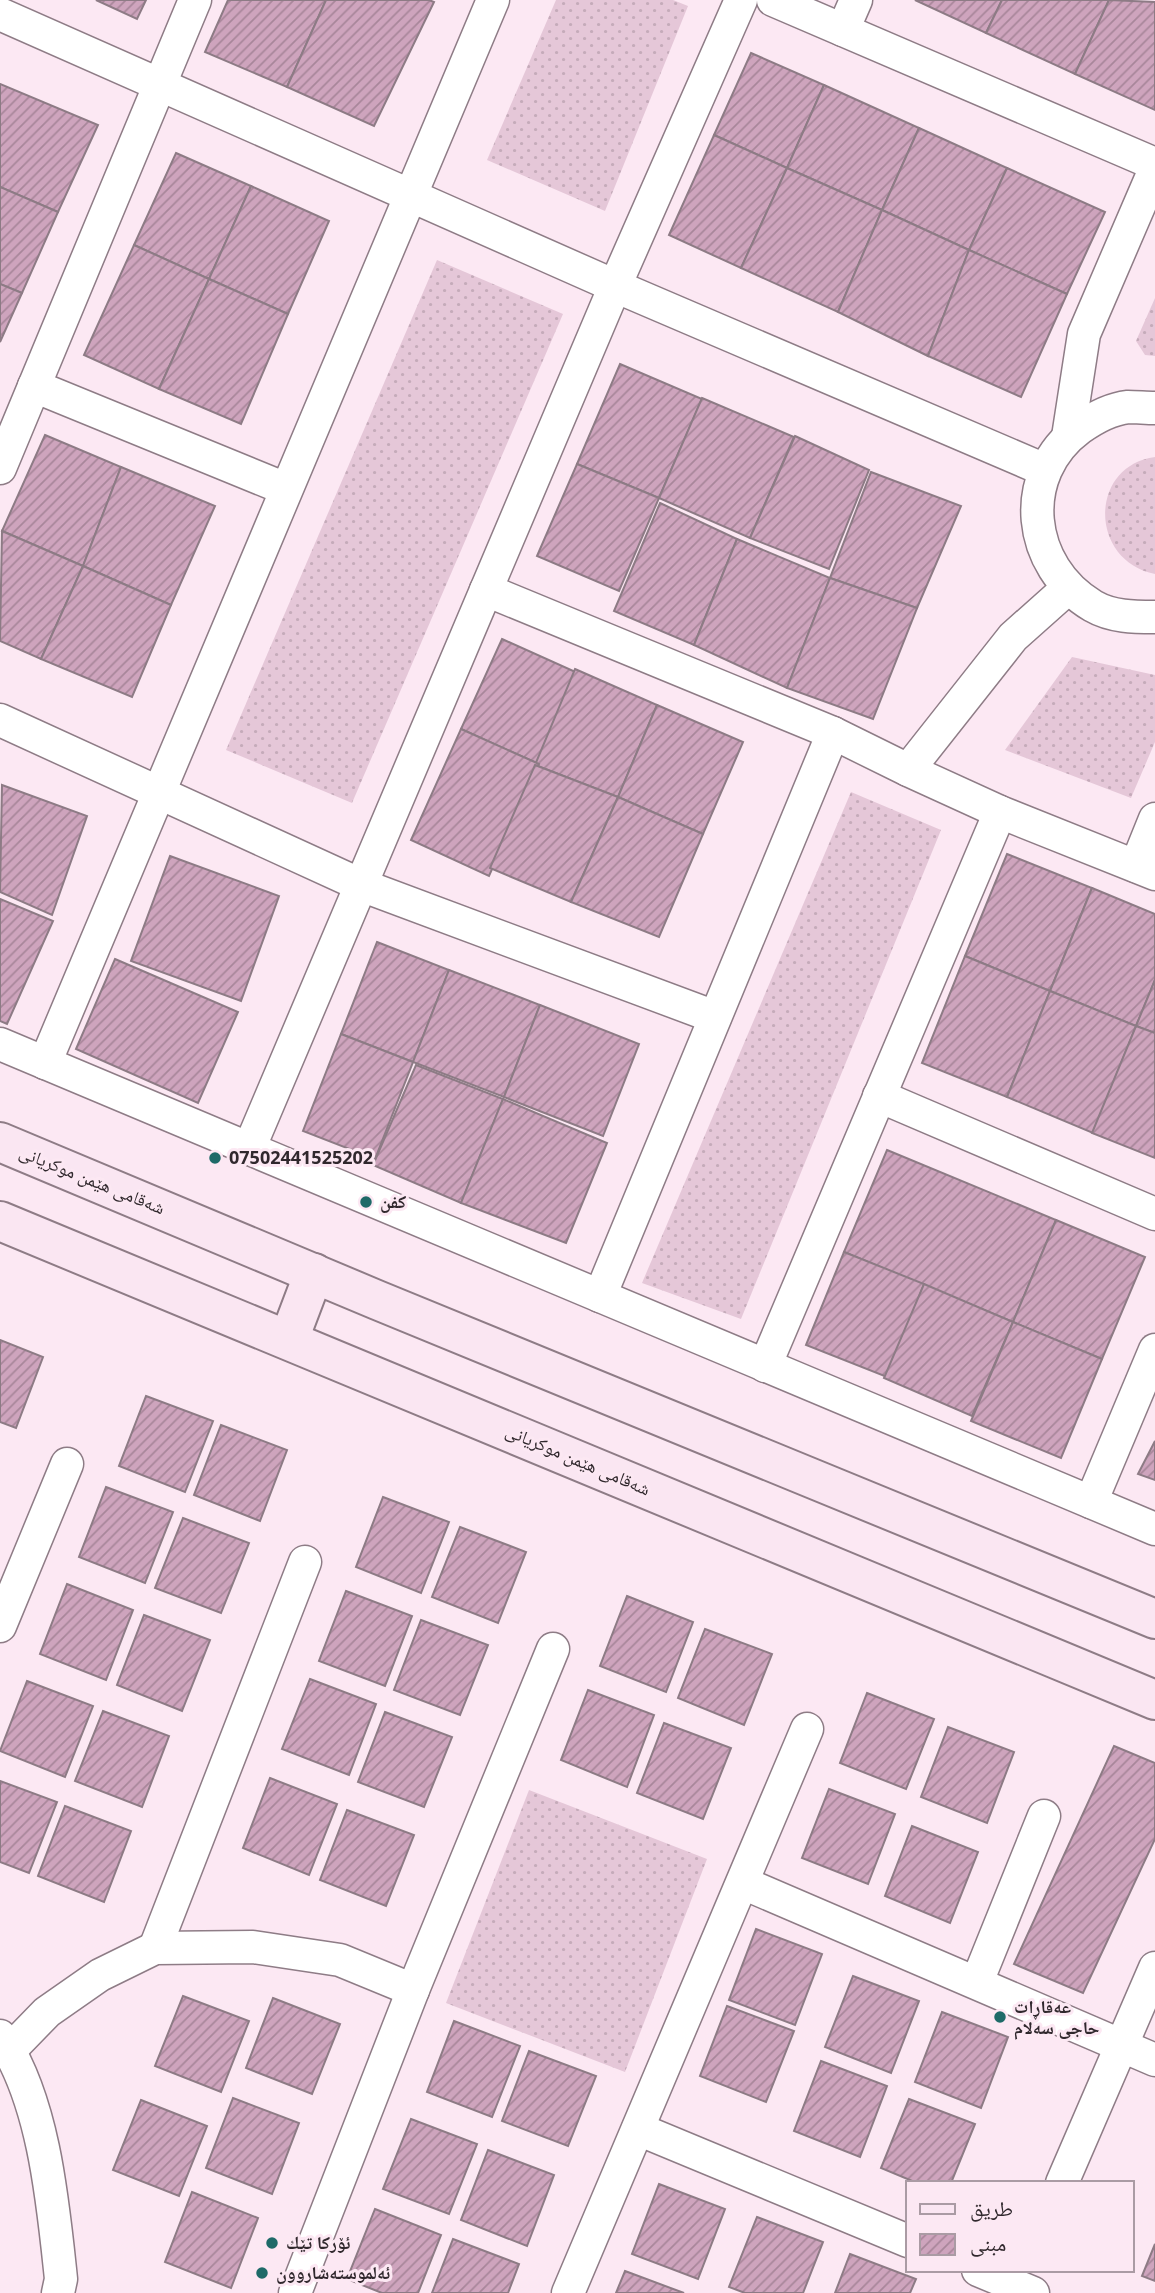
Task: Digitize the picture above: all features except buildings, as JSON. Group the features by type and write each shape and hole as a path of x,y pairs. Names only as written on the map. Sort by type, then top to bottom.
{"street":[{"path":"0,468 195,0"},
{"path":"45,1063 493,0"},
{"path":"249,1149 615,286 741,0"},
{"path":"773,0 1155,167 1084,334 1068,437"},
{"path":"843,30 856,0"},
{"path":"0,14 615,286 1045,470"},
{"path":"34,386 286,489"},
{"path":"1155,408 1127,407 1095,418 1068,437 1045,470 1037,501 1038,533 1049,562 1068,588 1094,607 1127,617 1155,617"},
{"path":"908,770 1013,637 1068,588"},
{"path":"486,590 832,733 1000,812 1145,870 1155,819"},
{"path":"0,720 361,885 715,1017"},
{"path":"600,1296 832,733"},
{"path":"765,1366 1000,812"},
{"path":"0,1044 1155,1529"},
{"path":"879,1096 1155,1214"},
{"name":"شەقامی هێمن موکریانی","path":"0,1142 1155,1619"},
{"name":"شەقامی هێمن موکریانی","path":"0,1221 1155,1700"},
{"path":"289,1339 314,1273"},
{"path":"1091,1503 1155,1350"},
{"path":"0,1626 67,1464"},
{"path":"155,1948 305,1562"},
{"path":"295,2293 413,1990 553,1649"},
{"path":"568,2293 807,1729"},
{"path":"977,1982 1044,1816"},
{"path":"743,1883 1155,2060"},
{"path":"58,2293 61,2279 51,2184 32,2108 5,2043 100,1975 155,1948 253,1947 340,1960 413,1990"},
{"path":"1063,2181 1155,1968"},
{"path":"638,2129 906,2240"},
{"path":"983,2272 1021,2286"}],"shaded area":[{"path":"556,0 673,0 688,6 605,211 487,160"},
{"path":"437,260 563,314 352,803 226,750"},
{"path":"1155,298 1155,356 1145,355 1136,341"},
{"path":"1155,457 1155,574 1133,566 1118,552 1108,534 1105,514 1108,495 1117,477 1133,464"},
{"path":"1072,657 1155,675 1155,742 1131,798 1005,750"},
{"path":"851,792 941,830 741,1319 642,1283"},
{"path":"529,1790 707,1859 625,2072 446,2003"}],"place":[{"name":"07502441525202","path":"215,1158"},
{"name":"كفن","path":"366,1202"},
{"name":"عەقاڕات حاجی سەلام","path":"1000,2017"},
{"name":"ئۆركا تێك","path":"272,2243"},
{"name":"ئەلموستەشاروون","path":"262,2273"}]}
